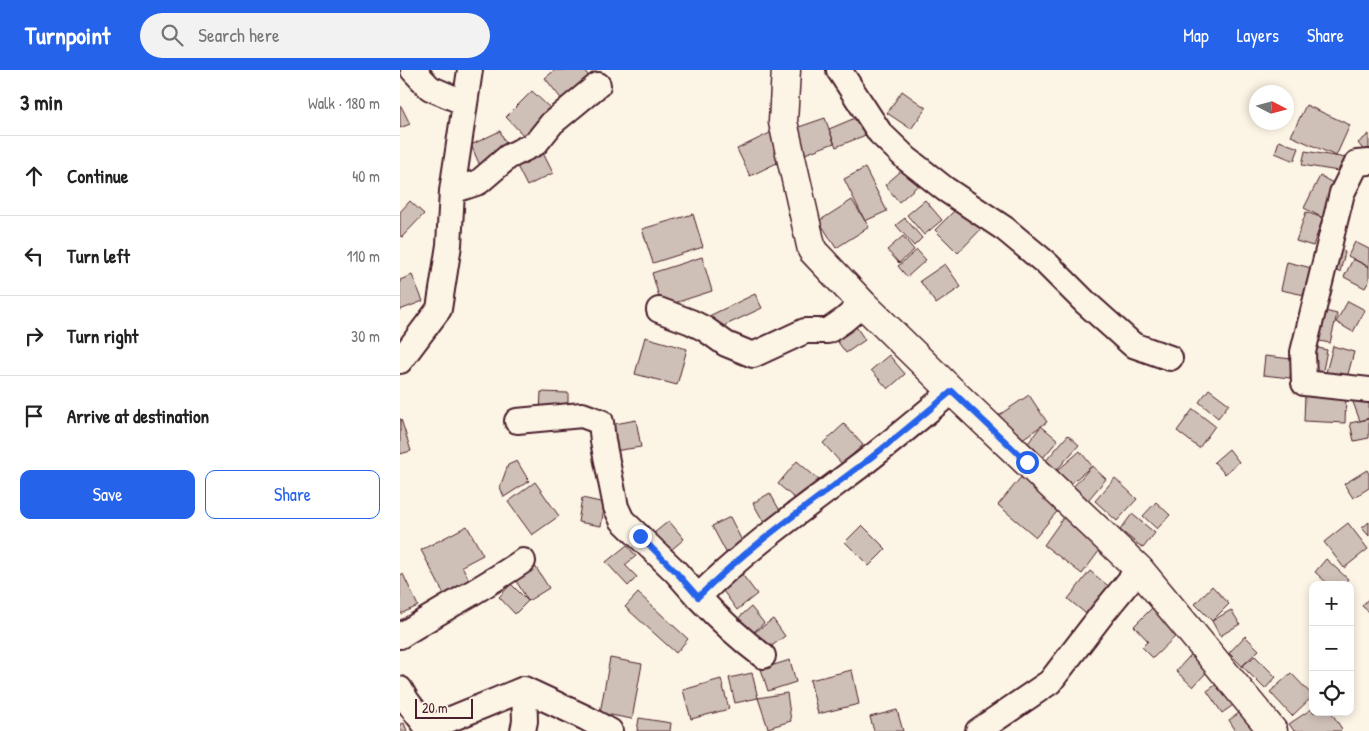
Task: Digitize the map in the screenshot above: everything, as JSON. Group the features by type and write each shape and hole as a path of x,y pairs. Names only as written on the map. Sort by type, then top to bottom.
{"street":[{"path":"413,70 430,88 465,103"},
{"path":"400,361 439,309 449,245 452,191 470,70"},
{"path":"786,70 783,122 812,250 863,304 952,391 1139,569 1273,731"},
{"path":"839,70 880,132 906,159 945,189 1005,229 1046,264 1133,345 1170,358"},
{"path":"452,191 479,182 508,157 536,143 552,123 598,85"},
{"path":"1369,162 1357,164 1342,194 1303,352 1304,383 1369,390"},
{"path":"659,310 691,322 705,329 726,344 753,355 805,331 828,331 863,304"},
{"path":"698,597 755,547 901,434 952,391"},
{"path":"517,421 582,416 601,422 616,507 622,520 676,572 716,616 763,656"},
{"path":"400,636 523,561"},
{"path":"978,731 1050,682 1139,569"},
{"path":"400,689 407,702 430,731"},
{"path":"523,731 526,721 524,689"},
{"path":"435,731 441,723 524,689 610,731"}],"building":[{"path":"555,70 584,70 591,79 563,101 545,78"},
{"path":"532,91 552,110 526,138 506,117"},
{"path":"902,91 926,108 911,129 887,113"},
{"path":"1306,105 1350,125 1336,156 1291,136"},
{"path":"400,107 410,124 400,128"},
{"path":"860,116 868,134 836,147 829,129"},
{"path":"825,118 834,143 805,154 796,128"},
{"path":"500,131 511,154 481,168 471,145"},
{"path":"774,131 787,158 750,176 737,149"},
{"path":"1369,134 1369,157 1358,143"},
{"path":"1279,141 1299,148 1294,161 1275,153"},
{"path":"1305,151 1346,158 1344,172 1302,165"},
{"path":"543,153 553,173 527,186 517,166"},
{"path":"908,165 922,182 899,202 885,185"},
{"path":"865,168 887,211 865,221 844,179"},
{"path":"1320,176 1339,186 1323,218 1304,208"},
{"path":"852,200 869,227 836,248 819,221"},
{"path":"925,200 942,220 924,235 907,215"},
{"path":"410,201 424,214 402,237 400,236 400,212"},
{"path":"959,206 981,229 958,253 935,230"},
{"path":"1306,212 1323,218 1313,246 1296,241"},
{"path":"693,214 703,247 653,263 642,229"},
{"path":"905,218 922,238 914,246 896,225"},
{"path":"903,236 914,250 899,263 887,250"},
{"path":"1355,242 1369,249 1369,267 1348,256"},
{"path":"917,250 926,260 907,277 898,266"},
{"path":"1335,250 1345,252 1340,272 1330,269"},
{"path":"702,257 712,291 662,307 652,273"},
{"path":"1353,259 1369,267 1369,281 1365,288 1344,277"},
{"path":"1287,262 1316,269 1309,296 1281,290"},
{"path":"945,264 961,287 936,304 920,281"},
{"path":"412,275 423,301 400,310 400,280"},
{"path":"755,294 762,308 715,330 709,316"},
{"path":"1348,301 1365,310 1353,332 1336,322"},
{"path":"1321,310 1337,314 1330,343 1314,340"},
{"path":"855,325 865,340 846,353 835,338"},
{"path":"645,337 687,349 677,385 635,374"},
{"path":"1333,346 1354,352 1345,385 1324,380"},
{"path":"1314,347 1327,350 1322,375 1308,372"},
{"path":"889,355 905,374 888,389 871,370"},
{"path":"1265,356 1292,359 1290,378 1263,375"},
{"path":"1209,389 1229,404 1218,418 1199,402"},
{"path":"541,392 568,393 568,413 540,412"},
{"path":"1305,393 1346,395 1345,423 1304,421"},
{"path":"1029,395 1047,422 1018,442 999,415"},
{"path":"1369,397 1369,418 1360,421 1353,402"},
{"path":"1193,409 1215,426 1199,448 1177,431"},
{"path":"400,419 411,451 400,454"},
{"path":"1369,419 1369,438 1354,441 1350,423"},
{"path":"636,420 641,447 614,451 610,425"},
{"path":"844,424 863,445 842,464 823,443"},
{"path":"1041,426 1058,440 1042,459 1026,446"},
{"path":"1068,435 1079,445 1054,473 1043,464"},
{"path":"1229,449 1239,462 1225,474 1214,462"},
{"path":"1080,451 1092,466 1069,485 1057,471"},
{"path":"517,461 529,481 504,497 500,487 508,465"},
{"path":"797,461 819,480 800,503 778,484"},
{"path":"1092,466 1106,479 1088,500 1073,487"},
{"path":"1367,470 1369,474 1369,488 1353,498 1344,484"},
{"path":"1022,476 1060,508 1036,537 998,505"},
{"path":"1115,478 1137,499 1117,521 1095,501"},
{"path":"535,482 559,516 532,535 508,502"},
{"path":"770,493 784,518 767,528 753,503"},
{"path":"582,498 605,503 601,526 578,522"},
{"path":"1156,502 1170,515 1157,529 1143,516"},
{"path":"1066,514 1105,543 1082,574 1044,545"},
{"path":"1132,514 1155,533 1143,548 1120,530"},
{"path":"730,517 745,547 728,556 712,526"},
{"path":"669,521 684,539 664,556 649,537"},
{"path":"1369,522 1369,536 1362,528"},
{"path":"1348,523 1368,549 1344,568 1324,542"},
{"path":"862,525 886,549 869,566 845,542"},
{"path":"467,526 483,555 462,566 474,589 448,602 421,550"},
{"path":"627,545 636,556 625,565 637,577 628,586 606,562"},
{"path":"1326,559 1348,579 1346,581 1325,581 1315,572"},
{"path":"535,566 549,588 528,601 515,579"},
{"path":"1090,571 1112,589 1090,617 1068,599"},
{"path":"741,573 757,594 737,610 721,588"},
{"path":"403,574 418,606 400,614 400,575"},
{"path":"511,584 528,601 515,614 499,597"},
{"path":"1212,586 1229,604 1212,621 1195,604"},
{"path":"638,593 688,639 676,653 625,607"},
{"path":"1369,598 1369,612 1362,606"},
{"path":"1155,605 1180,632 1153,658 1142,647 1148,641 1134,626"},
{"path":"751,607 764,623 748,637 735,621"},
{"path":"1231,610 1240,624 1220,636 1212,621"},
{"path":"773,619 785,636 761,654 748,637"},
{"path":"1245,636 1259,650 1242,666 1229,653"},
{"path":"1198,647 1215,663 1193,687 1176,671"},
{"path":"1255,656 1276,677 1265,689 1242,666"},
{"path":"610,658 642,664 632,719 600,713"},
{"path":"790,660 796,682 768,691 761,669"},
{"path":"852,670 859,704 818,714 810,680"},
{"path":"752,673 758,698 735,703 729,678"},
{"path":"1291,673 1309,692 1309,700 1292,716 1270,692"},
{"path":"721,679 729,709 691,719 683,690"},
{"path":"1224,679 1239,701 1222,713 1207,691"},
{"path":"787,693 791,721 768,728 758,698"},
{"path":"1248,707 1266,731 1236,731 1229,720"},
{"path":"897,710 903,731 874,731 870,717"},
{"path":"1309,711 1309,716 1334,716 1342,729 1340,731 1294,731 1289,724"},
{"path":"639,718 671,723 670,731 637,731"},
{"path":"404,723 407,731 400,731 400,724"}],"route":[{"path":"640,536 698,597 755,547 901,434 952,391 1027,462"}]}
